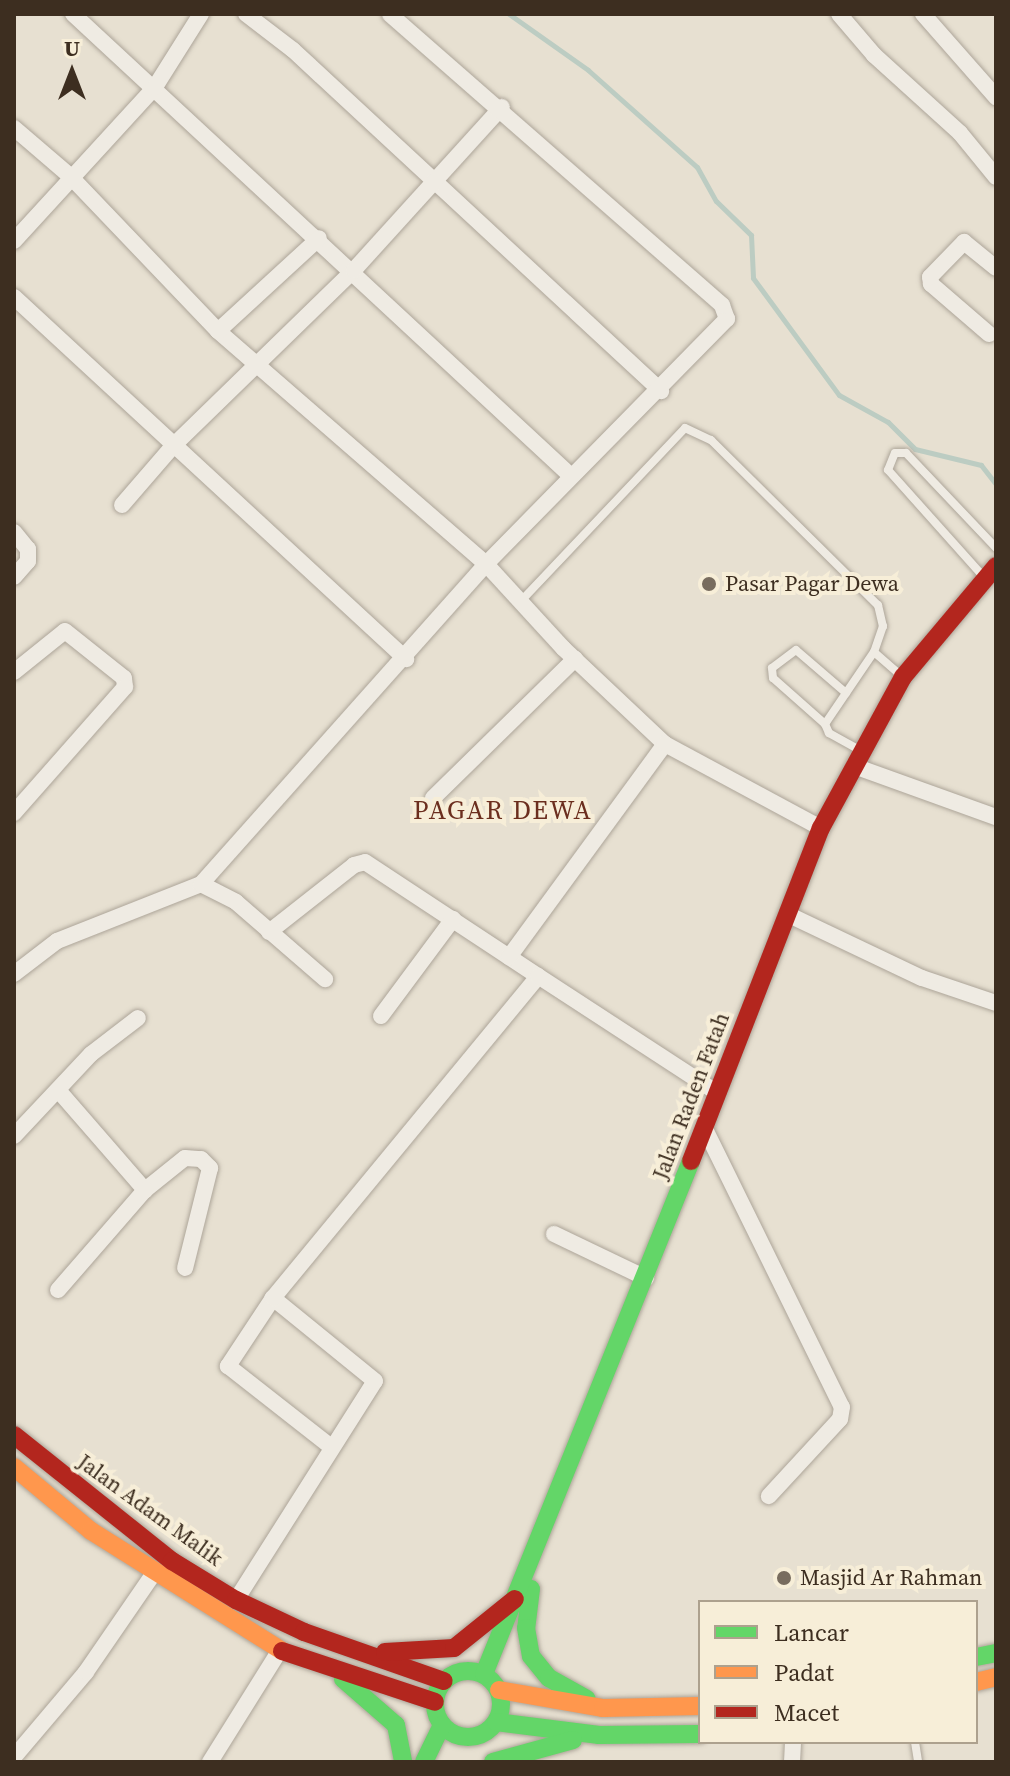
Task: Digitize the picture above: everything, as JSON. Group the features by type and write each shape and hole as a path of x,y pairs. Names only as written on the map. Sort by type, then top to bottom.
{"main road":[{"name":"Jalan Raden Fatah","path":"484,1674 646,1278 821,828 856,758 903,677 990,572"},
{"name":"Jalan Adam Malik","path":"14,1435 172,1561 236,1600 353,1650 444,1681"},
{"path":"14,1467 91,1531 280,1650 335,1673 435,1702"},
{"path":"535,1555 526,1628 531,1656 549,1678 603,1708"},
{"path":"353,1650 412,1653 454,1648 517,1598"},
{"path":"424,1762 442,1725 435,1702 444,1681 463,1671 484,1674 499,1690 603,1708 698,1706"},
{"path":"335,1673 396,1725 403,1762"},
{"path":"496,1722 499,1690"},
{"path":"455,1762 467,1737 496,1722 599,1735 698,1734"},
{"path":"442,1725 467,1737"},
{"path":"493,1762 599,1735"}],"street":[{"path":"73,14 354,270 571,476"},
{"path":"14,241 70,176 155,87 201,14"},
{"path":"246,14 293,50 661,391"},
{"path":"14,974 57,941 201,884 406,659 486,564 725,324 728,313 502,107 390,14"},
{"path":"839,14 874,55 960,133 996,177"},
{"path":"923,14 996,97"},
{"path":"122,505 173,446 354,270 502,107"},
{"path":"14,128 70,176 218,331 257,361 486,564 575,659 665,744 821,828"},
{"path":"218,331 319,238"},
{"path":"989,334 931,284 930,277 960,242 968,243 996,268"},
{"path":"14,297 406,659"},
{"path":"14,532 28,549 28,561 14,577"},
{"path":"14,672 65,631 124,678 125,687 14,813"},
{"path":"433,798 575,659"},
{"path":"509,957 665,744"},
{"path":"856,758 996,817"},
{"path":"269,932 354,865 365,862 716,1092"},
{"path":"201,884 236,902 325,979"},
{"path":"787,914 922,978 996,1003"},
{"path":"381,1016 453,919"},
{"path":"330,1446 228,1366 273,1298 538,976"},
{"path":"14,1136 58,1090 138,1018"},
{"path":"58,1090 145,1190"},
{"path":"703,1125 842,1407 840,1419 769,1496"},
{"path":"58,1290 145,1190 185,1158 201,1159 210,1168 185,1268"},
{"path":"554,1234 646,1278"},
{"path":"236,1600 375,1378 273,1298"},
{"path":"14,1757 86,1672 154,1573"},
{"path":"210,1762 280,1650"}],"lane":[{"path":"521,601 657,452 685,428 711,440 878,605 883,626 874,652 825,724"},
{"path":"990,572 888,470 895,453 906,453 996,548"},
{"path":"846,693 796,650 772,668 773,678 825,724 829,733 856,758"},
{"path":"874,652 903,677"}],"waterway":[{"path":"509,14 588,70 697,167 716,201 751,235 753,278 839,395 888,422 915,449 981,465 996,484"}],"traffic: fast":[{"path":"484,1674 691,1161"},
{"path":"531,1589 526,1628 531,1656 549,1678 587,1699"},
{"path":"978,1657 996,1653"},
{"path":"468,1671 481,1673 491,1681 499,1691 501,1704 499,1717 491,1727 481,1735 468,1737 455,1735 445,1727 437,1717 435,1704 437,1691 445,1681 455,1673 468,1671"},
{"path":"343,1679 396,1725 403,1762"},
{"path":"496,1722 599,1735 698,1734"},
{"path":"424,1762 442,1725"},
{"path":"493,1762 573,1740"}],"traffic: slow":[{"path":"14,1467 91,1531 282,1651"},
{"path":"978,1682 996,1677"},
{"path":"499,1690 603,1708 698,1706"}],"traffic: jam":[{"path":"691,1161 821,828 903,677 996,566"},
{"path":"14,1435 172,1561 236,1600 304,1632 444,1681"},
{"path":"385,1652 454,1648 515,1599"},
{"path":"282,1651 435,1702"}],"place":[{"name":"Pasar Pagar Dewa","path":"709,584"},
{"name":"Masjid Ar Rahman","path":"784,1578"}],"district":[{"name":"PAGAR DEWA","path":"503,811"}]}
